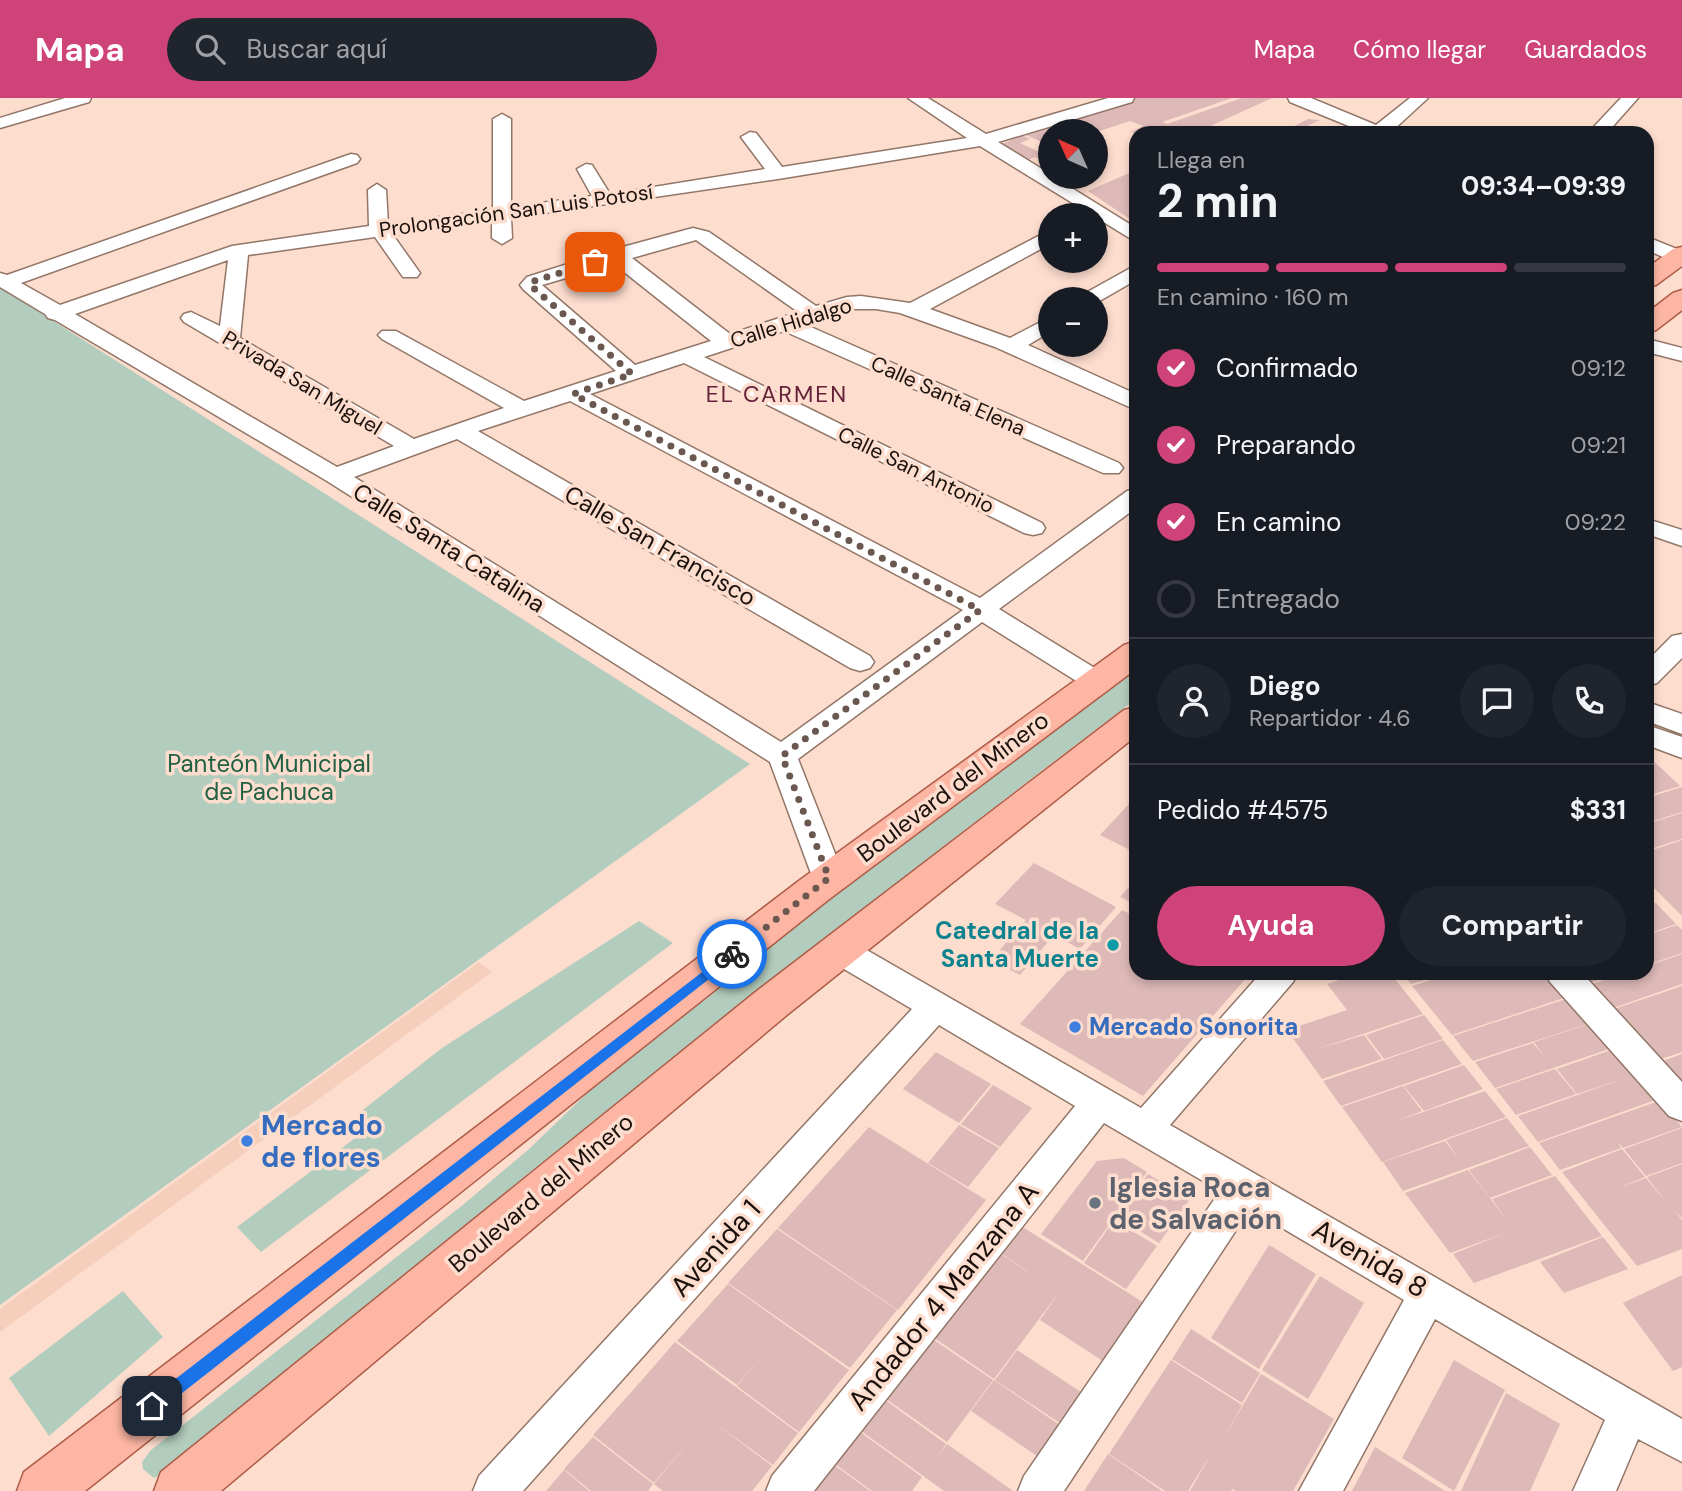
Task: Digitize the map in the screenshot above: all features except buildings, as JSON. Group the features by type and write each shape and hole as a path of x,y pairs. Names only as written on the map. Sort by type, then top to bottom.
{"main road":[{"path":"1654,275 1681,256"},
{"path":"1654,320 1682,298"},
{"name":"Boulevard del Minero","path":"43,1491 87,1474 829,878 1129,657"},
{"name":"Boulevard del Minero","path":"180,1491 839,950 1129,723"}],"street":[{"path":"0,123 83,98"},
{"path":"916,98 1129,232"},
{"name":"Prolongación San Luis Potosí","path":"55,314 239,250 604,200 985,140 1126,98"},
{"path":"1296,98 1362,126"},
{"path":"1387,126 1420,98"},
{"path":"1604,126 1630,98"},
{"path":"502,119 502,238"},
{"path":"750,137 778,174"},
{"path":"3,281 351,159"},
{"path":"696,168 708,184"},
{"path":"586,169 604,200"},
{"path":"377,190 379,229 410,273"},
{"path":"632,374 530,285 534,281 693,234 702,236 814,314"},
{"path":"913,310 1038,242"},
{"path":"1654,246 1681,256"},
{"path":"229,339 239,250"},
{"path":"615,256 726,342"},
{"path":"1108,288 1129,275"},
{"name":"Calle Santa Catalina","path":"3,281 55,314 335,476 782,756"},
{"name":"Calle Hidalgo","path":"335,476 459,430 726,342 847,303 866,301 913,310 1013,345 1129,396"},
{"name":"Privada San Miguel","path":"191,318 413,448"},
{"name":"Calle Santa Elena","path":"785,323 1111,468"},
{"path":"1013,345 1038,330"},
{"path":"388,335 522,410"},
{"path":"1654,347 1682,355"},
{"name":"Calle San Antonio","path":"686,356 1033,528"},
{"path":"573,394 980,610 1096,681"},
{"name":"Calle San Francisco","path":"459,430 860,662"},
{"path":"829,878 782,756 1129,501"},
{"path":"1654,529 1682,539"},
{"path":"1654,670 1682,642"},
{"path":"1654,714 1682,725"},
{"path":"1654,737 1682,748"},
{"name":"Avenida 8","path":"839,950 1682,1442"},
{"path":"1146,1127 1274,980"},
{"path":"1568,980 1682,1106"},
{"name":"Avenida 1","path":"494,1491 937,1005"},
{"name":"Andador 4 Manzana A","path":"787,1491 1100,1101"},
{"path":"1039,1491 1245,1185"},
{"path":"1320,1491 1429,1292"},
{"path":"1594,1491 1630,1411"}],"shaded area":[{"name":"Mercado de flores","path":"479,962 492,972 0,1332 0,1309"}],"green space":[{"name":"Panteón Municipal de Pachuca","path":"0,287 750,764 0,1305"},
{"path":"1129,675 1129,704 768,984 165,1473 154,1478 143,1469 142,1462 151,1450 464,1204 529,1149 607,1074 786,929"},
{"path":"639,921 673,943 261,1252 237,1227 371,1126 359,1113 442,1048"},
{"path":"123,1291 163,1337 49,1436 9,1378"}],"way so far":[{"path":"595,262 534,281 530,285 632,374 573,394 980,610 782,756 829,878 732,954"}],"place":[{"name":"Catedral de la Santa Muerte","path":"1113,945"},
{"name":"Mercado Sonorita","path":"1075,1027"},
{"name":"Mercado de flores","path":"247,1141"},
{"name":"Iglesia Roca de Salvación","path":"1095,1203"}],"district":[{"name":"EL CARMEN","path":"777,394"}],"route":[{"path":"152,1406 732,954"}]}
